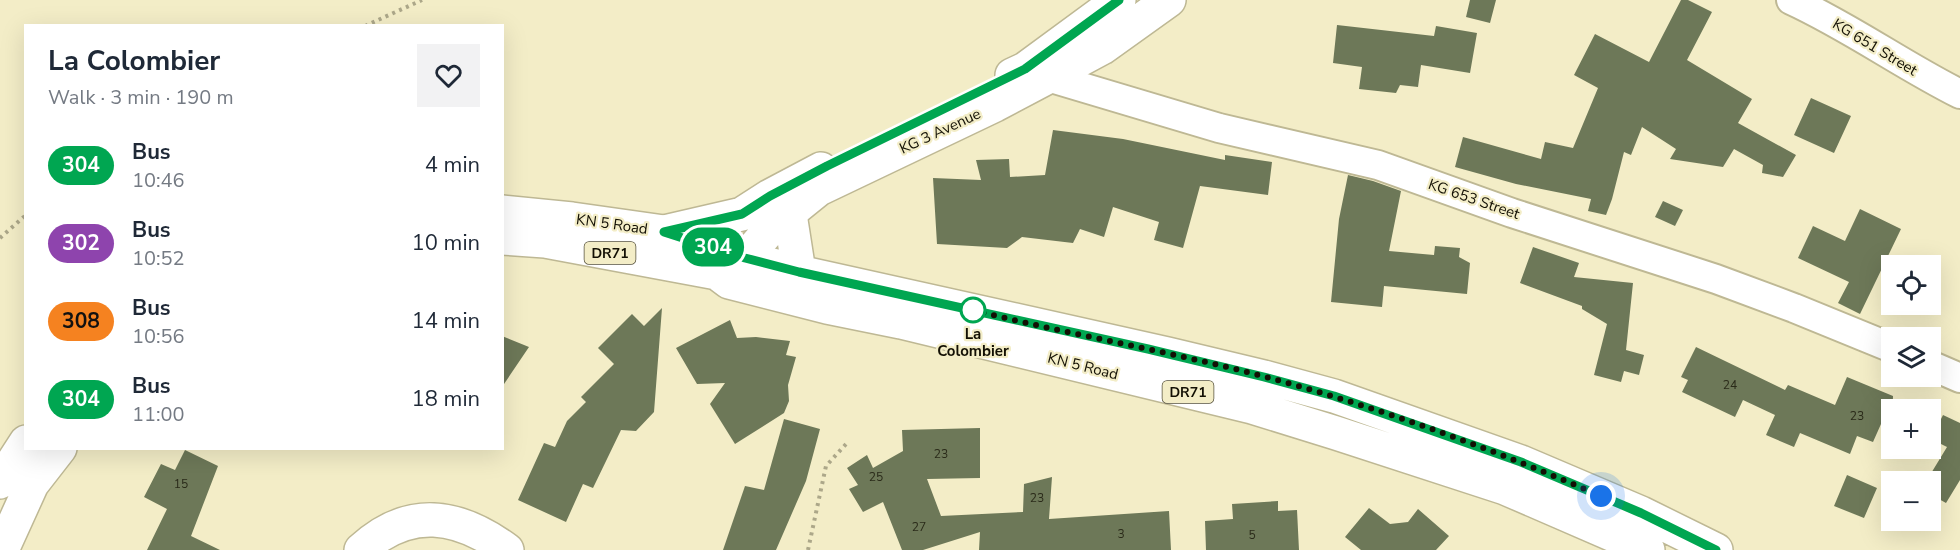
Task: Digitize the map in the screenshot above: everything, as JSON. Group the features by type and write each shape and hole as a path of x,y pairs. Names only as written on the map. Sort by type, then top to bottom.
{"main road":[{"name":"KG 3 Avenue","path":"664,232 742,214 770,196 827,166 1025,69 1119,0"},
{"name":"KG 3 Avenue","path":"730,271 772,227 819,189 995,105 1102,48 1169,0"},
{"name":"KN 5 Road","path":"504,212 664,232"},
{"path":"790,214 799,272"},
{"path":"664,232 730,271"},
{"name":"KN 5 Road","path":"504,238 545,241 730,271 799,272 1264,377 1334,396 1521,462 1641,513 1716,550"},
{"name":"KN 5 Road","path":"730,271 827,307 902,322 1252,407 1505,489 1648,550"},
{"path":"0,483 24,445"},
{"path":"2,550 33,483 58,450"},
{"path":"361,550 394,527 439,519 453,521 470,528 507,550"}],"street":[{"name":"KG 651 Street","path":"1791,0 1867,39 1919,74 1960,94"},
{"name":"KG 653 Street","path":"1048,77 1219,128 1378,165 1512,213 1716,279 1881,344"},
{"path":"1941,370 1960,378"}],"path":[{"path":"369,24 422,0"},
{"path":"0,238 24,217"},
{"path":"808,550 826,465 847,442"}],"building":[{"path":"1470,0 1496,0 1490,23 1466,17"},
{"path":"1681,0 1688,0 1712,12 1687,60 1752,99 1738,123 1796,155 1783,177 1762,173 1763,165 1734,149 1723,167 1670,159 1676,149 1642,127 1631,155 1624,152 1606,215 1588,211 1591,199 1516,184 1455,167 1463,137 1541,159 1545,142 1573,148 1598,88 1574,75 1595,34 1649,62"},
{"path":"1337,25 1434,36 1436,26 1477,33 1470,73 1421,65 1418,87 1400,85 1396,93 1359,89 1362,67 1333,63"},
{"path":"1811,98 1851,116 1834,153 1794,135"},
{"path":"1053,130 1123,139 1225,160 1225,155 1272,162 1268,195 1200,186 1183,248 1154,240 1159,222 1113,207 1104,237 1080,229 1073,243 1022,237 1007,248 937,244 933,178 981,180 976,160 1009,159 1010,177 1045,175"},
{"path":"1348,175 1401,191 1389,251 1434,255 1435,246 1460,248 1459,257 1470,263 1467,294 1384,286 1382,307 1331,302 1339,219"},
{"path":"1663,201 1683,210 1675,226 1655,217"},
{"path":"1860,209 1901,229 1888,255 1881,255 1881,270 1860,314 1838,303 1849,282 1798,258 1813,226 1845,241"},
{"path":"1533,247 1579,263 1574,277 1633,283 1626,350 1644,355 1639,375 1624,371 1621,382 1594,375 1607,324 1582,309 1582,306 1520,283"},
{"path":"662,308 654,412 636,431 621,430 593,488 583,484 566,522 518,500 544,443 555,447 567,421 586,402 581,397 614,364 598,348 632,314 644,326"},
{"path":"730,320 737,338 756,337 790,341 786,355 796,357 788,385 789,401 784,413 735,444 710,404 725,383 697,384 676,348"},
{"path":"504,337 529,347 504,384"},
{"path":"1696,347 1785,390 1788,385 1835,405 1847,377 1893,396 1893,399 1881,399 1881,424 1873,442 1857,436 1850,454 1800,433 1794,447 1766,435 1775,415 1743,400 1735,417 1682,392 1688,380 1681,377"},
{"path":"1943,415 1960,423 1960,480 1946,503 1941,500 1941,471 1932,471 1947,447 1941,444"},
{"path":"784,419 820,429 806,481 776,550 723,550 745,486 764,490"},
{"path":"980,428 980,478 927,479 941,516 1023,512 1024,484 1052,477 1049,519 1169,511 1171,550 979,550 980,532 923,550 902,550 883,502 863,512 849,489 858,485 847,468 867,455 873,468 903,451 902,430"},
{"path":"185,450 218,466 191,536 220,550 147,550 167,509 144,497 161,464 175,470"},
{"path":"1847,475 1877,488 1864,518 1834,506"},
{"path":"1278,501 1278,511 1297,510 1299,550 1206,550 1205,521 1233,519 1232,504"},
{"path":"1369,508 1390,524 1408,522 1418,509 1449,536 1436,550 1361,550 1345,537"}],"bus line":[{"name":"304","path":"1119,0 1025,69 827,166 770,196 742,214 664,232 745,258 799,272 1148,349 1334,396 1521,462 1641,513 1716,550"}],"place":[{"name":"La Colombier","path":"973,310"}],"route":[{"path":"973,310 1148,349 1334,396 1521,462 1601,496"}]}
